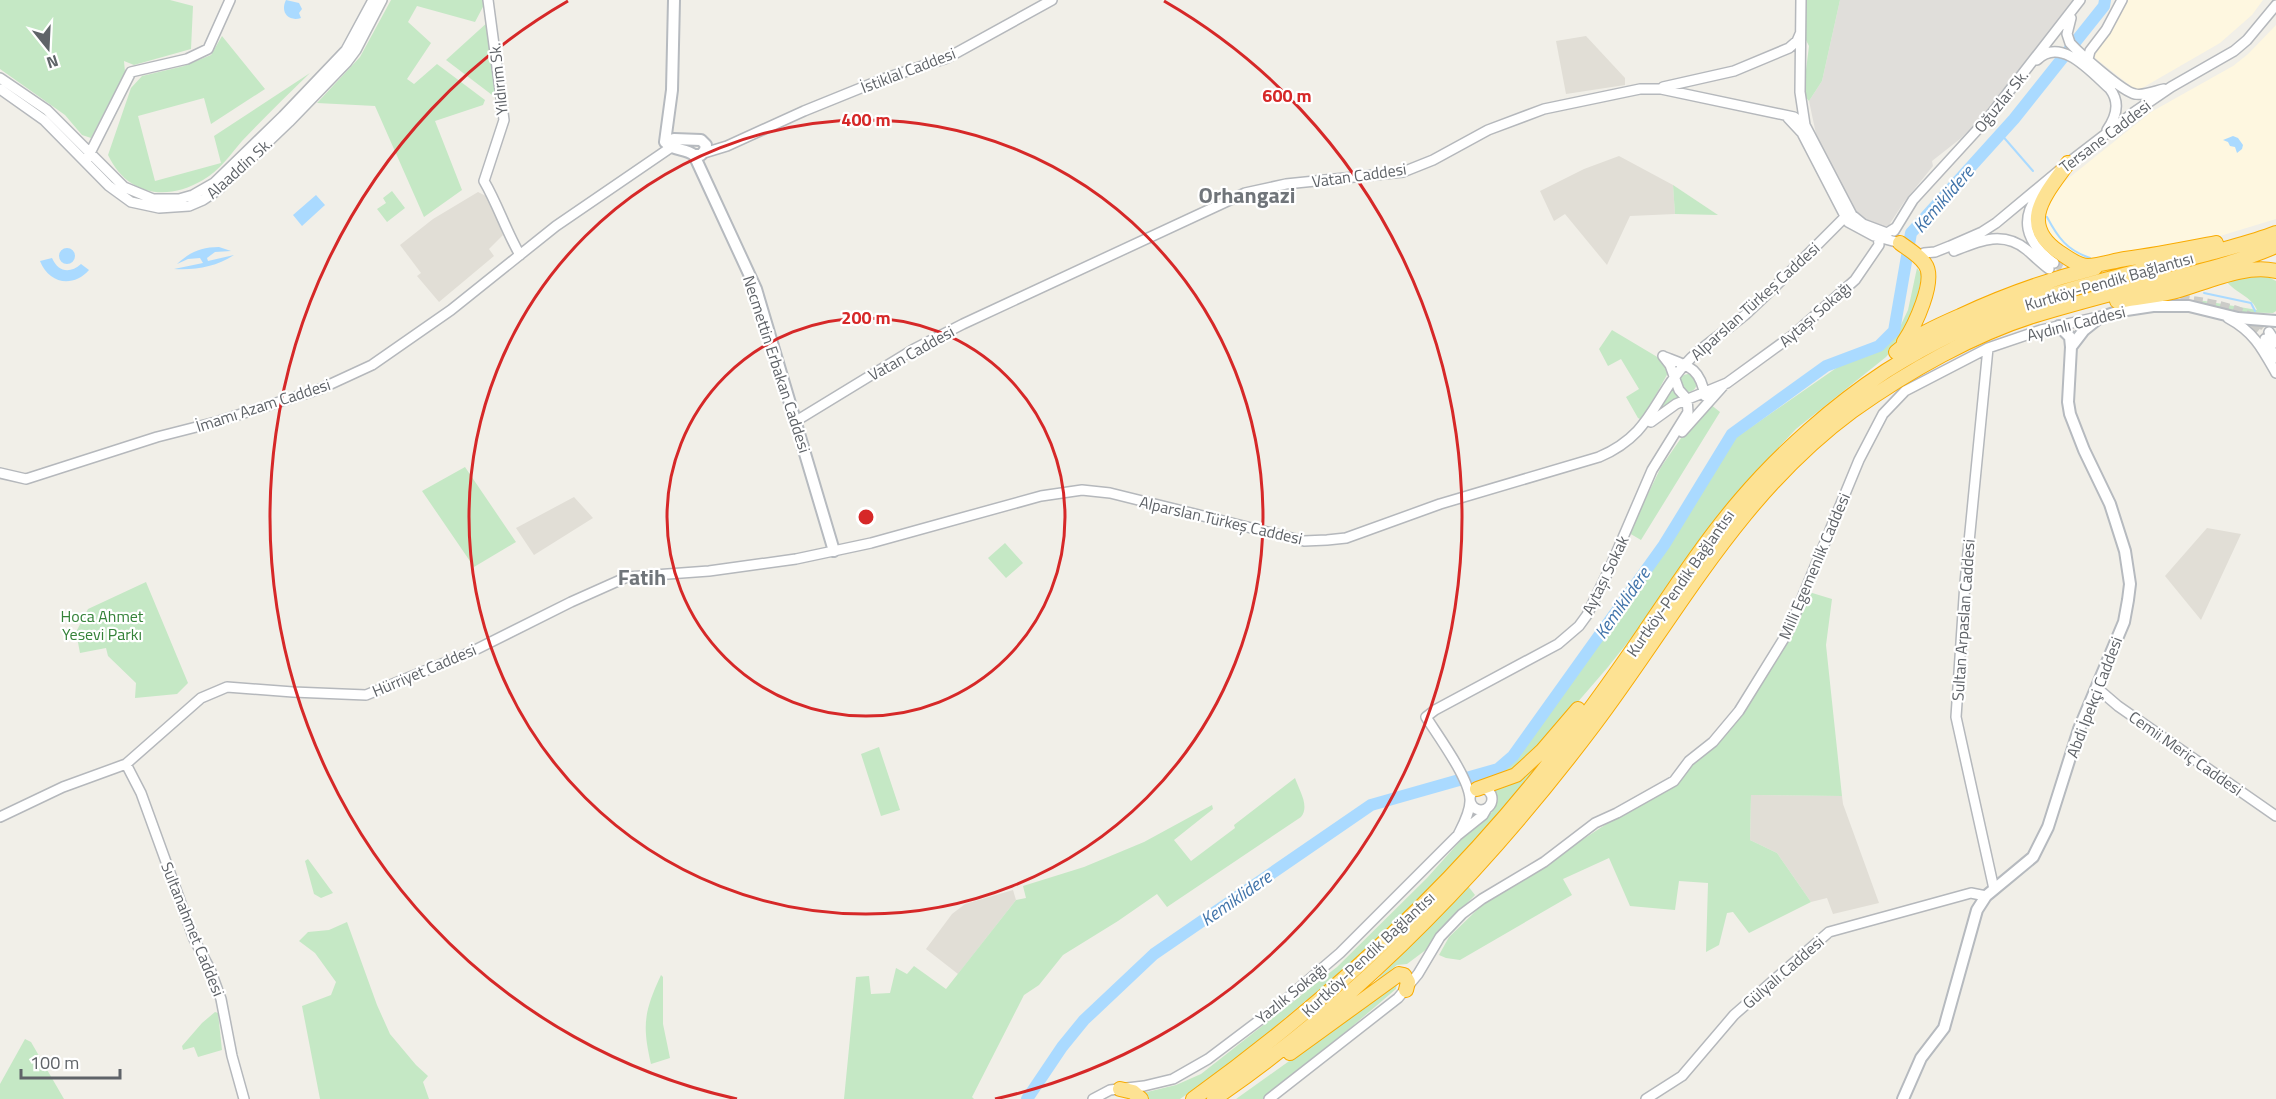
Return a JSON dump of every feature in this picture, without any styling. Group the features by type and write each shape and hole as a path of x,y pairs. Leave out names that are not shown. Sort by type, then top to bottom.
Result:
{"highway":[{"path":"2063,167 2043,198 2038,213 2039,227 2053,248 2076,262 2088,266 2156,255"},
{"path":"1795,444 1833,403 1880,368 1906,343 1938,326 2047,280 2276,228"},
{"name":"Kurtköy-Pendik Bağlantısı","path":"1193,1099 1311,1008 1406,922 1457,870 1530,786 1624,663 1710,537 1754,485 1795,444 1882,373 1964,329 2011,309 2062,292 2276,233"},
{"path":"1896,352 1910,333 1921,308 1929,274 1922,256 1897,242"},
{"name":"Kurtköy-Pendik Bağlantısı","path":"1214,1099 1273,1056 1377,968 1474,871 1540,794 1594,725 1725,538 1798,456 1848,414 1883,389 1982,336 2035,315 2210,270 2276,246"},
{"path":"2035,315 2171,292 2209,280 2259,269 2276,271"},
{"path":"1471,790 1516,776 1526,768 1593,692 1624,663"},
{"path":"1225,1099 1399,974 1404,975 1408,982 1406,990"},
{"path":"1120,1089 1133,1092 1141,1099"}],"main road":[{"path":"674,0 670,143 698,149"},
{"name":"Necmettin Erbakan Caddesi","path":"698,149 707,182 756,289 834,551"},
{"name":"Aydınlı Caddesi","path":"2107,314 2162,305 2189,306 2238,318 2276,321"},
{"name":"Aydınlı Caddesi","path":"2218,312 2276,314"},
{"path":"2071,347 2084,330 2107,314"},
{"path":"2059,326 2070,337 2071,347"},
{"name":"Abdi İpekçi Caddesi","path":"1903,1099 1921,1058 1944,1028 1977,910 1990,892 2033,857 2048,826 2079,729 2124,622 2130,584 2125,551 2110,504 2084,450 2070,414 2068,402 2071,347"}],"street":[{"path":"88,158 131,72 187,59 208,49 230,0"},
{"name":"Alaaddin Sk.","path":"0,89 44,120 124,187 153,199 179,199 205,190 214,183 283,116 338,59 353,40 373,0"},
{"name":"Alaaddin Sk.","path":"0,78 47,110 118,194 144,206 173,208 203,200 218,190 290,122 356,50 382,0"},
{"name":"Yıldırım Sk.","path":"488,0 504,120 484,181 495,200 504,228 520,255"},
{"name":"İstiklal Caddesi","path":"698,149 727,146 804,111 947,58 1052,0"},
{"path":"1801,0 1801,98 1805,125 1852,225 1879,242 1897,242"},
{"path":"2081,0 2067,27 2070,44 2110,88 2117,101 2114,118 2100,139"},
{"name":"Oğuzlar Sk.","path":"1895,228 1912,200 1977,131 2081,0"},
{"path":"2084,59 2106,30 2122,0"},
{"name":"Tersane Caddesi","path":"1922,256 1989,228 2063,167 2171,87 2234,51 2247,40 2276,5"},
{"path":"1777,54 1793,45 1800,34"},
{"path":"1654,88 1734,71 1787,51 1794,52 1800,63"},
{"path":"2013,87 2040,57 2048,53 2061,52 2084,59 2121,87 2135,94 2171,87"},
{"path":"1698,97 1691,93 1689,88 1691,83 1700,79"},
{"name":"Vatan Caddesi","path":"796,421 914,349 963,324 1245,193 1286,184 1402,172 1432,160 1488,130 1544,109 1576,101 1654,88 1778,113 1794,117 1805,125"},
{"path":"1778,113 1786,113 1795,109 1801,98"},
{"path":"1778,113 1790,120 1798,129 1847,215 1874,230 1887,233 1895,228"},
{"name":"İmamı Azam Caddesi","path":"0,473 26,478 157,436 216,422 320,389 372,365 451,310 556,226 645,164 670,143"},
{"path":"1922,256 1940,255 1987,239 2005,238 2051,266 2032,242 2028,224 2032,204 2063,167"},
{"name":"Alparslan Türkeş Caddesi","path":"1686,365 1700,350 1743,316 1847,215"},
{"path":"1895,228 1892,235 1897,242"},
{"path":"1874,230 1879,242"},
{"name":"Aytaşı Sokağı","path":"1727,382 1792,335 1844,292 1855,280 1879,242"},
{"path":"2218,312 2240,324 2256,338 2276,373"},
{"name":"Aydınlı Caddesi","path":"1940,371 1988,348 2107,314"},
{"path":"2276,343 2267,336 2276,358"},
{"name":"Sultan Arpaslan Caddesi","path":"1988,348 1967,560 1956,717 1990,892"},
{"path":"1658,459 1684,420 1688,407 1687,399 1679,390 1670,365 1663,356 1686,365 1700,376 1705,401 1701,410"},
{"path":"1674,378 1686,365"},
{"name":"Milli Egemenlik Caddesi","path":"1269,1099 1395,1007 1413,988 1429,952 1452,925 1482,899 1544,862 1595,823 1674,781 1689,761 1713,742 1739,711 1788,632 1859,460 1883,414 1905,391 1940,371"},
{"name":"Alparslan Türkeş Caddesi","path":"834,551 1041,496 1082,490 1110,493 1304,541 1346,538 1440,504 1599,457 1615,450 1640,431 1674,378"},
{"path":"1640,431 1668,408 1727,382"},
{"path":"1658,459 1727,382"},
{"name":"Aytaşı Sokak","path":"1471,790 1426,717 1558,644 1579,626 1587,615 1609,570 1658,459"},
{"name":"Hürriyet Caddesi","path":"0,817 63,787 126,764 201,698 227,687 366,695 471,652 627,577 709,571 796,559 834,551"},
{"name":"Cemii Meriç Caddesi","path":"2097,688 2118,706 2276,816"},
{"name":"Sultanahmet Caddesi","path":"126,764 141,793 195,939 210,969 221,999 232,1056 244,1099"},
{"path":"1484,788 1490,792 1492,799 1488,808 1477,810 1472,805 1471,790 1484,788"},
{"name":"Yazlık Sokağı","path":"1458,835 1465,819 1471,790"},
{"name":"Yazlık Sokağı","path":"1093,1099 1110,1090 1150,1085 1173,1079 1193,1069 1217,1052 1276,1007 1340,953 1488,808"},
{"name":"Gülyalı Caddesi","path":"1646,1099 1682,1076 1734,1015 1829,932 1971,893 1990,892"},
{"name":"Milli Egemenlik Caddesi","path":"1275,1099 1385,1009 1421,973"}],"shaded area":[{"path":"1840,0 2078,0 1989,112 1932,161 1933,166 1889,225 1884,227 1858,216 1816,134 1809,101 1822,81"},
{"path":"2125,0 2263,0 2252,15 2220,43 2137,91 2090,54"},
{"path":"2276,25 2276,219 2220,236 2100,260 2083,259 2063,249 2046,230 2042,212 2060,185 2151,112 2233,66"},
{"path":"1586,36 1625,78 1625,85 1566,94 1556,41"},
{"path":"1619,156 1673,185 1675,214 1630,216 1607,265 1565,214 1554,221 1540,191 1584,169"},
{"path":"478,192 490,198 503,235 489,249 494,256 439,302 417,276 421,273 400,245 433,219"},
{"path":"574,497 593,518 534,555 516,528"},
{"path":"2207,528 2241,534 2201,620 2165,576"},
{"path":"1751,795 1842,796 1879,903 1833,914 1827,898 1811,902 1777,853 1750,840"},
{"path":"1013,890 1016,900 958,974 926,949 952,914 965,904"}],"green space":[{"path":"0,0 170,0 193,6 191,49 134,65 124,61 125,72 91,138 82,135 65,115 0,69"},
{"path":"391,0 485,0 475,22 417,6 408,22 431,43 407,79 414,84 437,64 485,100 483,105 435,121 462,190 424,217 375,106 317,103 360,57"},
{"path":"1805,0 1840,0 1822,81 1809,101 1803,94 1809,46 1804,36"},
{"path":"489,21 500,101 446,60"},
{"path":"222,36 265,89 211,124 204,98 138,116 155,181 221,163 214,136 310,73 219,167 203,180 175,191 149,191 137,186 126,179 108,155 131,88 142,76 184,66 211,55"},
{"path":"1673,185 1718,215 1675,214"},
{"path":"392,191 405,208 387,222 377,209 386,203 383,198"},
{"path":"1917,268 1922,275 1914,311 1901,339 1886,357 1796,429 1726,505 1643,623 1532,755 1514,769 1492,778 1474,780 1501,773 1516,760 1661,556 1734,439 1842,364 1880,350 1898,331 1908,310"},
{"path":"2247,276 2268,277 2276,281 2276,311 2273,313 2230,312 2173,299 2205,301 2257,310 2227,282"},
{"path":"1612,330 1664,361 1669,371 1642,420 1638,418 1626,397 1639,389 1621,359 1608,366 1599,349"},
{"path":"1688,374 1694,377 1697,383 1694,389 1688,392 1682,389 1679,383 1682,377"},
{"path":"1671,387 1680,398 1660,411 1659,409"},
{"path":"1710,404 1720,412 1641,540 1629,533 1661,467 1686,431"},
{"path":"465,467 516,542 474,567 422,491"},
{"path":"1005,543 1023,563 1006,578 988,558"},
{"name":"Hoca Ahmet Yesevi Parkı","path":"146,582 188,683 177,694 135,698 136,683 108,656 106,648 80,653 76,632 88,609"},
{"path":"1809,592 1832,599 1826,645 1842,796 1751,795 1750,840 1777,853 1811,902 1749,933 1733,912 1727,913 1719,945 1706,952 1708,883 1679,881 1675,910 1630,906 1609,858 1563,879 1572,895 1460,960 1439,955 1449,937 1480,907 1611,821 1671,787 1692,763 1739,718 1793,634"},
{"path":"1566,732 1497,817 1413,906 1331,983 1304,1002 1231,1064 1180,1099 1149,1099 1143,1093 1176,1085 1201,1074 1337,967 1427,878 1470,830 1492,812 1498,800 1494,789 1524,777"},
{"path":"879,747 900,810 881,816 861,754"},
{"path":"1295,778 1304,803 1301,817 1167,907 1157,894 1063,955 1039,985 1024,995 972,1097 974,1099 844,1099 856,977 869,976 871,994 890,993 896,968 907,974 914,966 946,989 1016,900 1026,898 1023,886 1084,867 1144,842 1212,805 1213,809 1174,840 1191,861"},
{"path":"308,859 333,893 321,898 314,894 305,861"},
{"path":"1468,886 1475,895 1445,926 1431,946 1407,964 1397,965 1372,985"},
{"path":"347,922 390,1034 428,1076 423,1082 429,1099 320,1099 302,1006 331,995 336,982 315,953 299,941 308,932 329,930"},
{"path":"661,975 663,977 663,1024 670,1058 651,1064 646,1039 646,1019"},
{"path":"1397,984 1396,989 1267,1099 1236,1099"},
{"path":"215,1012 218,1013 222,1050 198,1057 194,1047 183,1050 182,1046"},
{"path":"25,1039 31,1042 64,1099 0,1099 0,1084"}],"water":[{"path":"286,0 299,3 302,9 299,13 301,18 292,19 286,15 284,4"},
{"path":"2233,136 2238,138 2243,145 2237,153 2235,147 2223,140"},
{"path":"316,195 325,205 302,226 293,215"},
{"path":"219,247 231,251 215,252 207,258 208,261 234,255 206,267 174,269 203,263 200,258 188,259 177,264 196,251"},
{"path":"67,248 75,256 67,264 59,256"},
{"path":"52,258 61,269 73,269 81,264 89,270 83,276 69,281 55,279 44,269 40,261"}],"waterway":[{"name":"Kemiklidere","path":"1027,1099 1062,1047 1084,1020 1154,954 1371,805 1498,769 1513,756 1664,545 1732,434 1826,366 1879,346 1894,331 1911,233 2014,119 2104,6 2105,0"},
{"path":"2000,133 2033,171"},
{"path":"2047,217 2064,242 2075,251 2090,258"},
{"path":"2204,293 2251,303 2255,311"}],"tunnel":[{"path":"2054,263 2075,274"},
{"path":"2167,296 2236,310 2259,323 2269,332"},
{"path":"2238,321 2247,324 2265,339"}],"district":[{"name":"Orhangazi","path":"1247,195"},
{"name":"Fatih","path":"642,577"}]}
